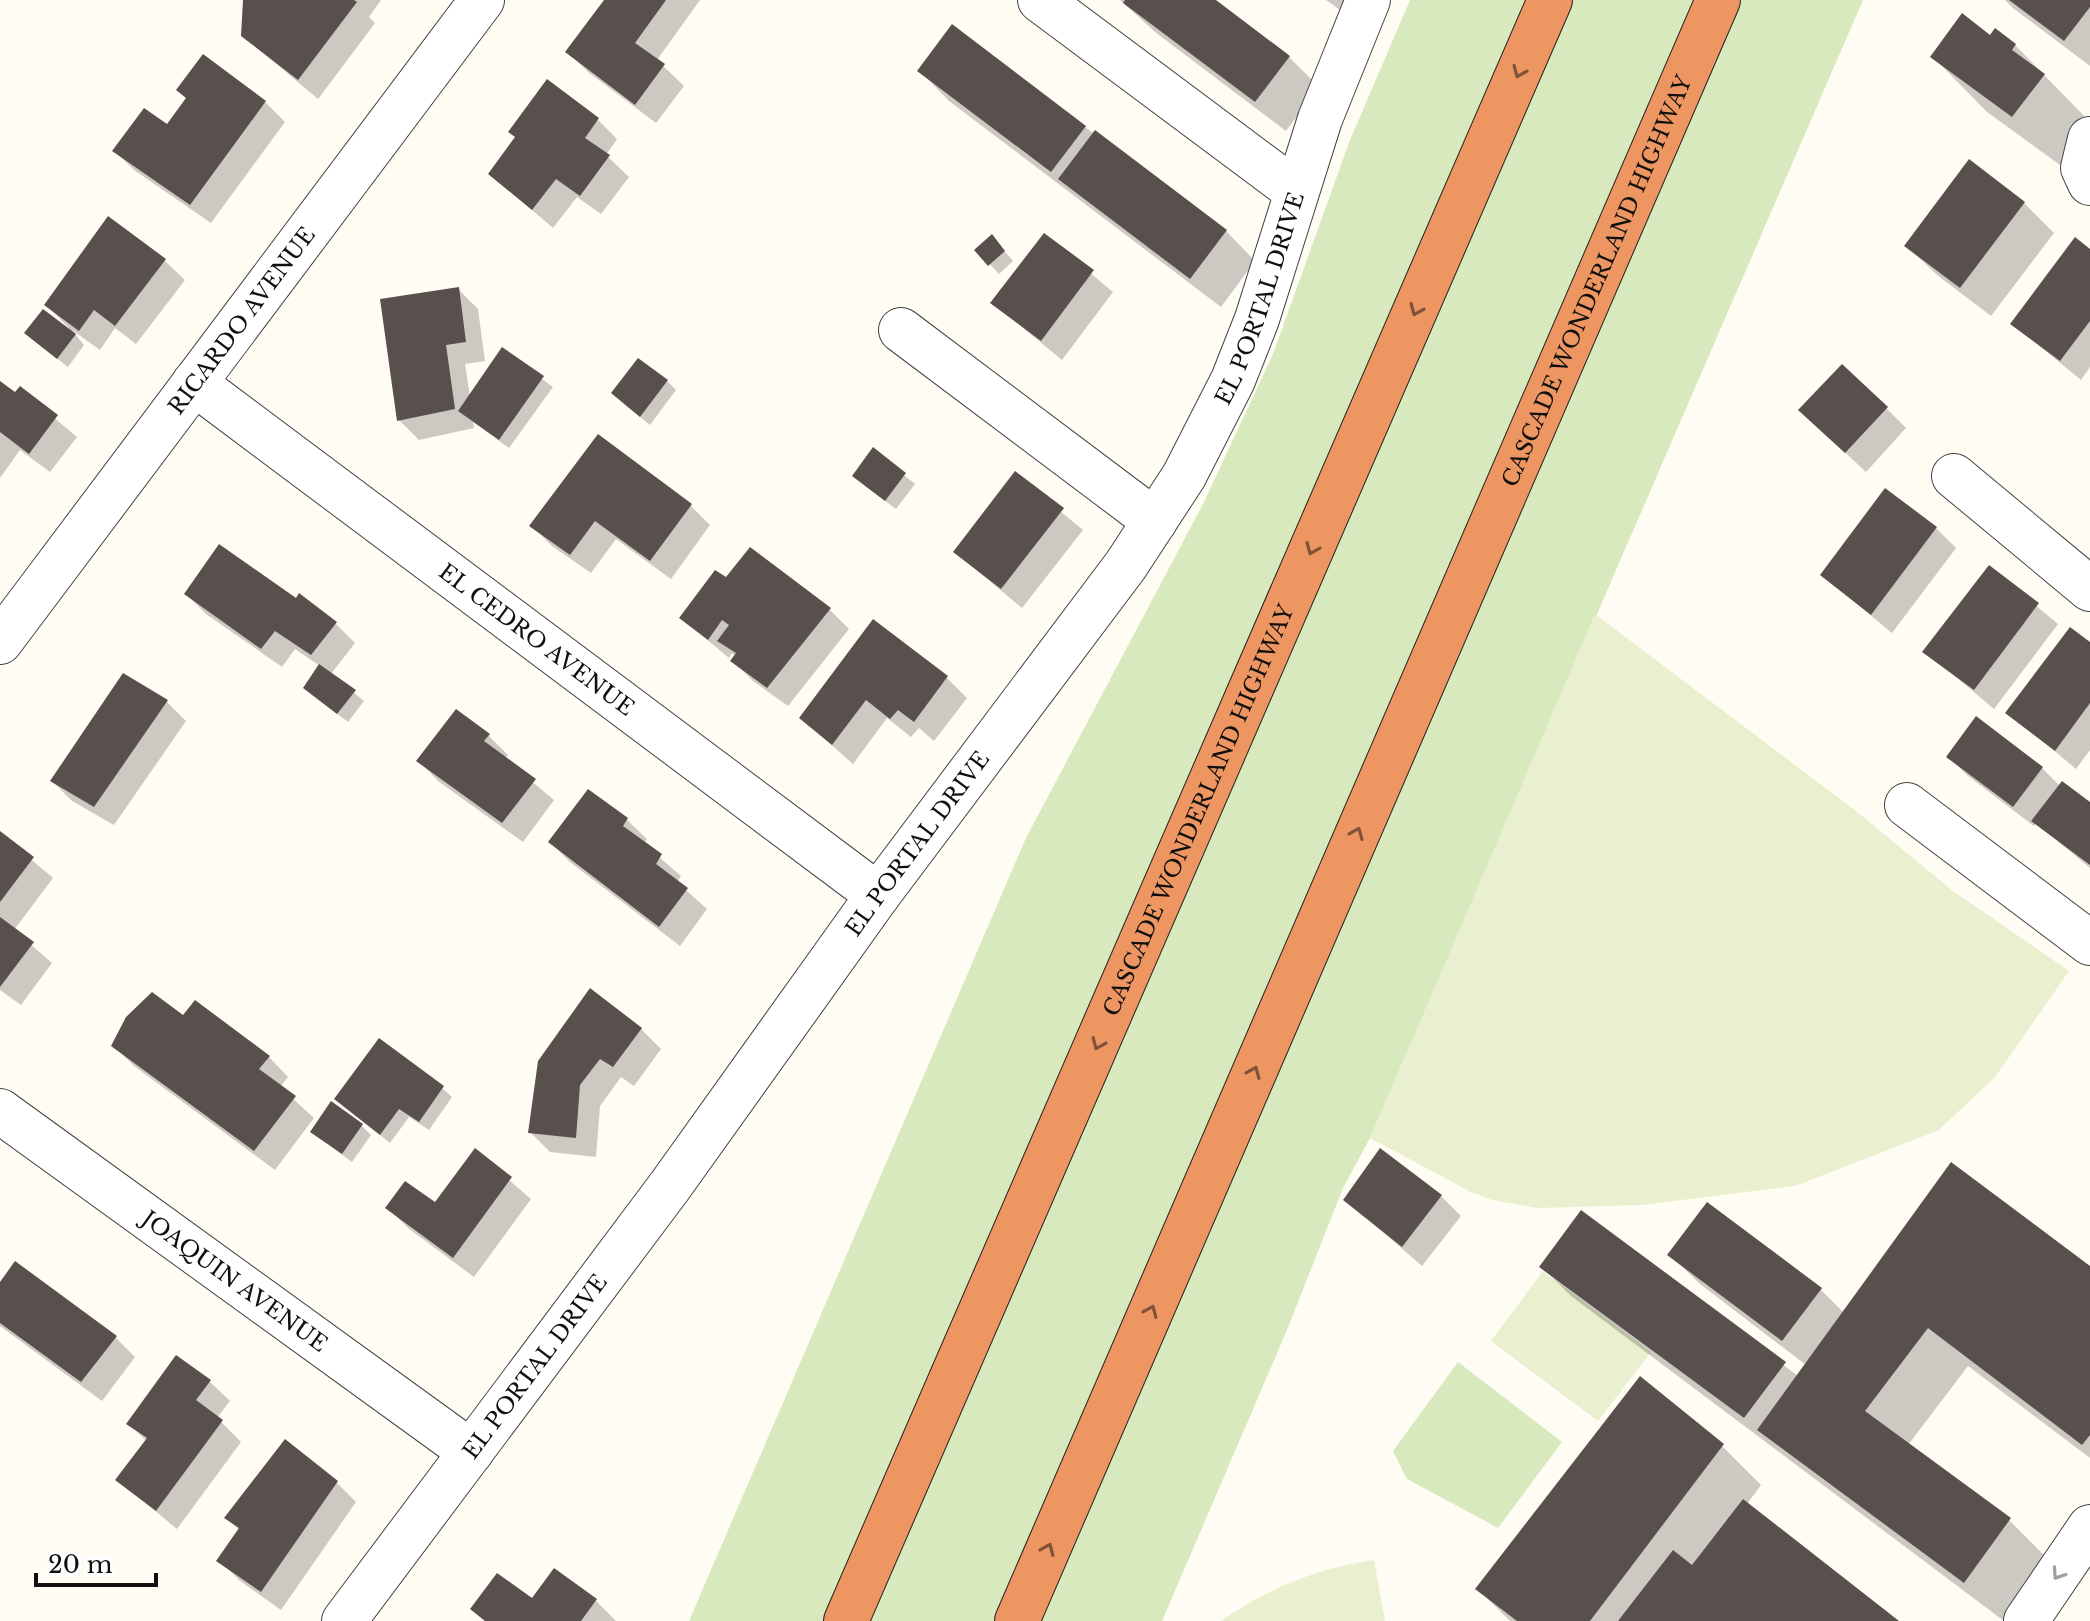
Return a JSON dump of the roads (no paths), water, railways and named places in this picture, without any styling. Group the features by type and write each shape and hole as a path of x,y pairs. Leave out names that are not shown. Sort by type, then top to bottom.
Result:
{"highway":[{"name":"CASCADE WONDERLAND HIGHWAY","path":"846,1621 1550,0"},
{"name":"CASCADE WONDERLAND HIGHWAY","path":"1017,1621 1718,0"}],"street":[{"name":"RICARDO AVENUE","path":"0,642 482,0"},
{"path":"1040,0 1296,191"},
{"name":"EL PORTAL DRIVE","path":"344,1621 670,1186 878,895 1126,565 1184,476 1233,380 1257,319 1296,191 1368,0"},
{"path":"2090,139 2083,168 2090,183"},
{"path":"901,330 1155,521"},
{"name":"EL CEDRO AVENUE","path":"194,383 878,895"},
{"path":"1954,476 2090,589"},
{"path":"1907,805 2090,943"},
{"name":"JOAQUIN AVENUE","path":"0,1111 471,1452"},
{"path":"2026,1621 2090,1527"}]}
